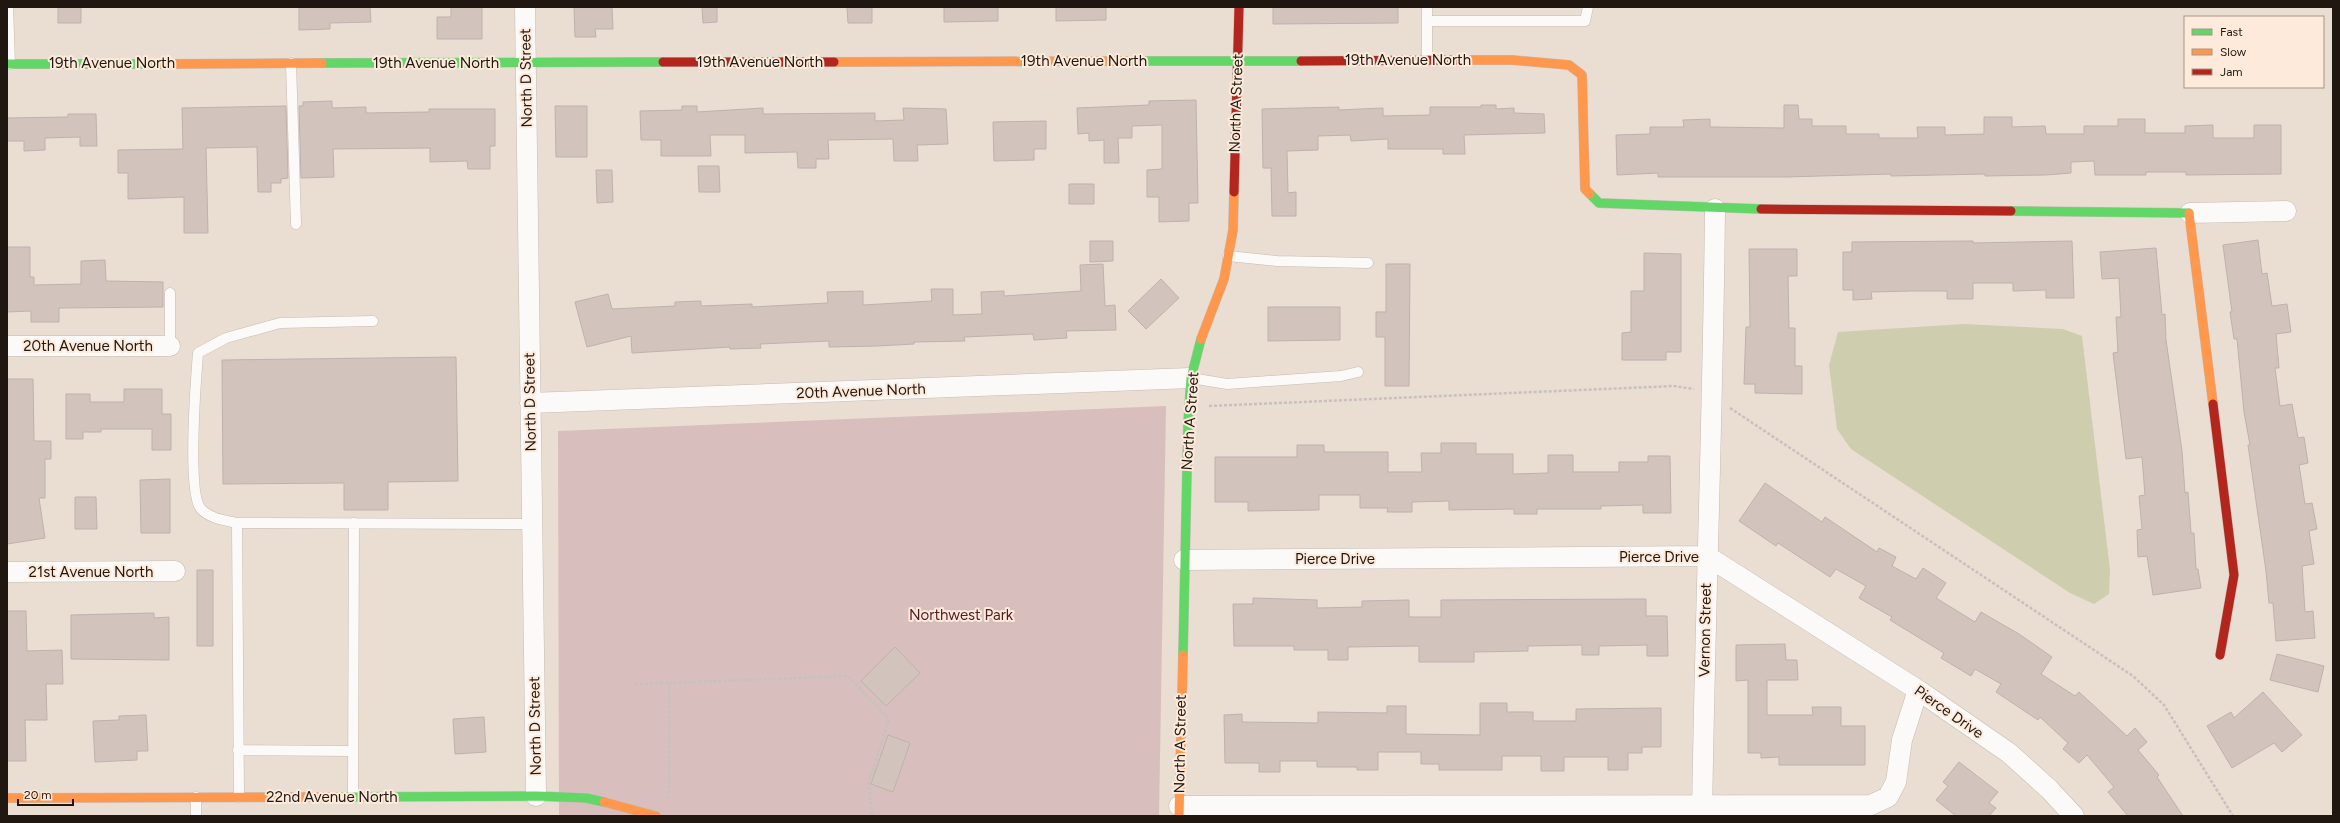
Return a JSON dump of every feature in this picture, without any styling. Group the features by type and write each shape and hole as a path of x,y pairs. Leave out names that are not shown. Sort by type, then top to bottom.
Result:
{"street":[{"name":"North D Street","path":"525,7 536,796"},
{"name":"North A Street","path":"1179,811 1184,560 1191,378 1200,341 1224,279 1233,230 1239,7"},
{"name":"19th Avenue North","path":"8,64 1512,60 1570,65 1582,75 1585,189 1599,204 1715,209 2050,210 2190,213"},
{"name":"Vernon Street","path":"1702,811 1707,556 1713,397 1715,209"},
{"path":"2220,655 2234,575 2190,213 2286,211"},
{"name":"20th Avenue North","path":"7,346 170,346"},
{"name":"20th Avenue North","path":"530,403 1191,378"},
{"name":"Pierce Drive","path":"1184,560 1707,556 1918,690 2009,753 2049,789 2074,816"},
{"name":"21st Avenue North","path":"7,572 175,571"},
{"path":"1179,811 1702,811 1871,805 1888,797 1896,782 1902,740 1918,690"},
{"name":"22nd Avenue North","path":"7,798 536,796 586,798 621,805 656,816"}],"lane":[{"path":"8,7 8,64"},
{"path":"1427,7 1427,60"},
{"path":"1427,21 1585,21 1588,7"},
{"path":"291,63 296,224"},
{"path":"1228,256 1277,261 1368,263"},
{"path":"170,293 170,346"},
{"path":"373,321 280,323 226,338 198,353 193,448 195,492 200,508 212,518 237,523 532,524"},
{"path":"1191,378 1227,384 1341,376 1358,372"},
{"path":"237,523 239,797"},
{"path":"353,797 354,523"},
{"path":"238,750 353,751"},
{"path":"196,797 196,816"}],"path":[{"path":"1189,407 1311,400 1674,386 1692,389 1713,397 2134,676 2164,705 2233,816"},
{"path":"635,684 848,676 889,719 869,782 872,816"},
{"path":"667,798 669,793 669,682"}],"green space":[{"name":"Northwest Park","path":"1166,406 1159,816 559,816 558,431"}],"shaded area":[{"path":"1964,324 2063,329 2082,336 2110,570 2109,594 2094,604 2070,593 1851,449 1837,429 1829,365 1838,332"}],"building":[{"path":"58,7 81,7 81,23 58,23"},
{"path":"299,7 370,7 371,22 330,23 330,29 299,30"},
{"path":"451,7 482,7 482,39 437,39 437,17 451,17"},
{"path":"574,7 612,7 613,29 595,29 596,37 575,37"},
{"path":"702,7 717,7 717,22 703,23"},
{"path":"847,7 872,7 872,23 848,23"},
{"path":"944,7 998,7 998,21 944,22"},
{"path":"1056,7 1106,7 1106,20 1056,21"},
{"path":"1273,7 1398,7 1398,23 1273,24"},
{"path":"1196,100 1198,203 1189,203 1189,221 1159,222 1159,197 1147,197 1147,170 1162,169 1162,125 1132,126 1132,138 1118,138 1119,163 1104,163 1104,140 1089,141 1089,133 1078,134 1077,108 1149,105 1149,101"},
{"path":"332,101 332,108 366,107 366,113 429,112 429,109 495,109 495,146 490,146 490,169 468,169 467,161 430,162 430,148 333,149 334,177 301,178 299,106 303,106 303,102"},
{"path":"1481,105 1496,105 1496,109 1514,108 1514,113 1544,114 1545,133 1464,135 1465,154 1443,154 1443,149 1388,149 1388,139 1351,141 1350,135 1318,136 1318,150 1287,151 1288,193 1296,192 1296,216 1272,216 1271,168 1263,168 1262,109 1339,107 1339,110 1383,108 1383,116 1430,115 1430,107 1481,107"},
{"path":"1784,105 1798,105 1799,119 1812,119 1812,126 1846,126 1846,134 1879,134 1879,138 1918,138 1917,127 1945,127 1945,135 1984,134 1984,117 2012,117 2012,127 2045,126 2046,134 2084,134 2084,126 2118,126 2118,119 2145,119 2145,133 2185,133 2185,126 2213,125 2213,138 2254,138 2254,125 2281,125 2281,174 2186,175 2186,172 2146,172 2146,175 2095,175 2094,161 2071,162 2071,173 2046,175 1985,176 1985,174 1891,176 1891,174 1785,177 1658,177 1658,173 1617,175 1616,135 1650,134 1650,127 1684,127 1683,120 1710,119 1710,127 1784,128"},
{"path":"286,106 288,178 281,179 281,183 271,183 271,192 258,192 257,147 206,148 208,233 184,233 184,197 128,199 128,173 118,173 118,150 183,149 182,108"},
{"path":"555,106 587,106 587,157 556,157"},
{"path":"682,106 697,106 697,112 763,108 763,114 875,113 875,121 904,120 903,108 946,109 948,144 917,145 918,161 894,161 893,139 828,140 829,159 816,159 816,168 798,168 797,152 745,153 745,135 710,135 711,156 661,156 661,140 641,140 640,111 682,110"},
{"path":"68,114 96,114 97,146 80,146 80,137 45,138 45,150 24,151 24,141 7,141 7,118 68,117"},
{"path":"1046,121 1046,149 1034,149 1034,160 994,161 993,122"},
{"path":"698,166 719,166 720,192 699,192"},
{"path":"596,170 612,170 613,202 597,203"},
{"path":"1069,184 1094,184 1094,204 1069,204"},
{"path":"2258,240 2262,274 2267,273 2272,306 2287,304 2291,332 2276,334 2279,368 2275,368 2280,406 2292,404 2298,438 2304,437 2308,463 2299,465 2305,504 2312,503 2317,529 2309,531 2314,564 2302,566 2305,612 2313,611 2315,638 2276,641 2273,603 2269,603 2266,571 2248,445 2250,445 2244,412 2237,339 2234,339 2223,245"},
{"path":"1090,241 1113,241 1113,261 1090,262"},
{"path":"1973,241 1973,243 2072,241 2074,298 2046,298 2046,290 2013,291 2013,283 1973,283 1973,299 1947,299 1947,291 1912,291 1871,292 1872,299 1853,300 1853,290 1843,290 1843,252 1852,252 1852,242"},
{"path":"7,247 30,247 30,277 34,277 34,285 81,284 81,261 105,260 106,281 163,282 163,307 59,308 59,322 31,322 31,311 7,312"},
{"path":"2156,248 2162,315 2165,314 2166,340 2182,451 2185,493 2188,492 2191,533 2194,533 2196,569 2198,569 2201,588 2153,595 2147,556 2138,557 2137,530 2142,529 2139,496 2145,495 2142,457 2126,459 2113,353 2118,352 2116,317 2121,317 2119,278 2102,279 2100,252"},
{"path":"1749,249 1797,249 1797,276 1788,276 1789,328 1795,328 1795,366 1802,366 1802,394 1755,393 1755,384 1744,384 1746,327 1750,327"},
{"path":"1644,253 1681,254 1681,352 1666,352 1666,360 1622,360 1622,333 1631,332 1631,291 1644,291"},
{"path":"1103,264 1105,306 1115,305 1116,330 1066,331 1067,338 1034,340 1033,334 964,337 965,341 914,342 914,344 829,347 829,341 760,344 761,348 730,349 730,347 632,353 631,336 587,347 575,302 608,294 612,309 675,306 675,302 701,301 701,306 752,304 752,307 828,303 827,292 863,291 863,305 932,301 931,289 953,289 953,315 982,314 981,292 1004,291 1004,296 1081,291 1080,265"},
{"path":"1386,264 1410,264 1409,386 1385,386 1385,337 1376,337 1376,312 1386,312"},
{"path":"1161,279 1179,298 1146,329 1128,311"},
{"path":"1268,307 1340,307 1340,340 1268,341"},
{"path":"456,357 458,481 388,482 388,510 344,510 344,483 223,484 222,360"},
{"path":"7,379 33,379 34,441 51,441 51,459 45,459 45,498 39,498 45,538 7,544"},
{"path":"124,389 162,389 162,414 171,414 171,450 152,450 152,429 101,429 101,432 83,432 83,439 66,439 66,394 90,394 90,402 124,402"},
{"path":"1441,443 1476,443 1476,454 1513,454 1513,474 1548,473 1548,455 1573,455 1573,472 1619,472 1619,462 1648,462 1648,456 1670,456 1671,513 1643,513 1643,505 1601,506 1601,509 1537,509 1537,514 1514,514 1514,509 1449,510 1449,501 1412,502 1412,512 1387,512 1388,508 1360,508 1360,495 1319,495 1319,510 1248,511 1248,502 1215,502 1215,457 1297,457 1297,445 1324,445 1324,452 1388,452 1388,472 1422,472 1421,453 1441,453"},
{"path":"170,479 170,533 141,533 140,480"},
{"path":"1765,483 1822,522 1825,517 1877,552 1879,548 1896,557 1892,566 1916,579 1923,568 1946,583 1936,598 1975,622 1981,612 2019,634 2052,657 2041,674 2075,696 2079,692 2127,736 2135,728 2147,742 2138,750 2159,775 2157,777 2183,816 2128,816 2108,792 2114,787 2087,755 2079,763 2063,749 2068,743 2040,717 2038,720 1996,692 2001,684 1975,669 1971,676 1941,658 1944,653 1890,620 1892,617 1859,598 1866,586 1836,569 1830,577 1778,543 1776,546 1739,521"},
{"path":"75,497 96,497 97,529 75,529"},
{"path":"197,570 213,570 213,646 197,646"},
{"path":"1253,598 1317,600 1317,608 1362,607 1362,601 1409,600 1409,617 1441,617 1441,600 1646,599 1646,616 1667,616 1668,656 1647,656 1647,645 1599,646 1599,655 1582,655 1582,645 1528,646 1528,651 1474,652 1474,662 1419,662 1419,646 1348,647 1348,660 1328,660 1328,650 1294,650 1294,646 1234,646 1233,604 1253,604"},
{"path":"7,611 26,611 27,651 62,650 63,684 46,684 47,720 25,720 26,761 7,761"},
{"path":"154,613 154,618 169,617 169,660 71,659 71,615"},
{"path":"1785,644 1786,660 1797,660 1798,680 1767,680 1767,715 1813,715 1812,707 1841,707 1841,726 1865,726 1865,765 1779,765 1779,757 1761,758 1761,753 1748,753 1748,680 1736,681 1736,645"},
{"path":"895,647 920,673 886,706 861,681"},
{"path":"2277,654 2324,666 2318,692 2270,680"},
{"path":"2263,692 2302,735 2282,752 2274,743 2232,768 2207,726 2231,712 2234,718"},
{"path":"1480,703 1507,703 1507,712 1533,712 1533,721 1576,721 1576,709 1661,708 1661,747 1642,747 1642,753 1628,753 1628,770 1608,770 1608,757 1564,757 1564,771 1541,771 1541,756 1502,756 1502,770 1439,770 1439,764 1421,764 1421,752 1378,752 1378,770 1357,770 1357,767 1317,767 1317,761 1280,761 1280,772 1259,772 1259,763 1225,763 1224,715 1242,714 1242,722 1318,723 1318,712 1387,713 1387,706 1406,706 1406,734 1480,735"},
{"path":"146,715 148,751 137,751 137,760 95,762 93,721 119,720 119,716"},
{"path":"484,717 486,752 455,754 453,719"},
{"path":"888,735 910,743 893,792 871,784"},
{"path":"1959,762 1998,792 1989,803 1996,808 1989,816 1956,816 1936,800 1948,786 1943,782"}],"traffic: fast":[{"path":"1126,61 1301,61"},
{"path":"322,63 663,62"},
{"path":"7,64 163,64"},
{"path":"1590,194 1599,203 1761,209"},
{"path":"2011,211 2189,213"},
{"path":"1183,655 1188,423 1191,378 1201,339"},
{"path":"339,797 536,796 586,798 604,802"}],"traffic: slow":[{"path":"1456,60 1512,60 1569,65 1582,75 1585,189 1590,194"},
{"path":"834,62 1126,61"},
{"path":"163,64 322,63"},
{"path":"1201,339 1224,279 1233,230 1234,192"},
{"path":"2189,213 2213,404"},
{"path":"1179,816 1183,655"},
{"path":"7,798 339,797"},
{"path":"604,802 656,816"}],"traffic: jam":[{"path":"1234,192 1239,7"},
{"path":"1301,61 1456,60"},
{"path":"663,62 834,62"},
{"path":"1761,209 2011,211"},
{"path":"2213,404 2234,575 2220,655"}]}
